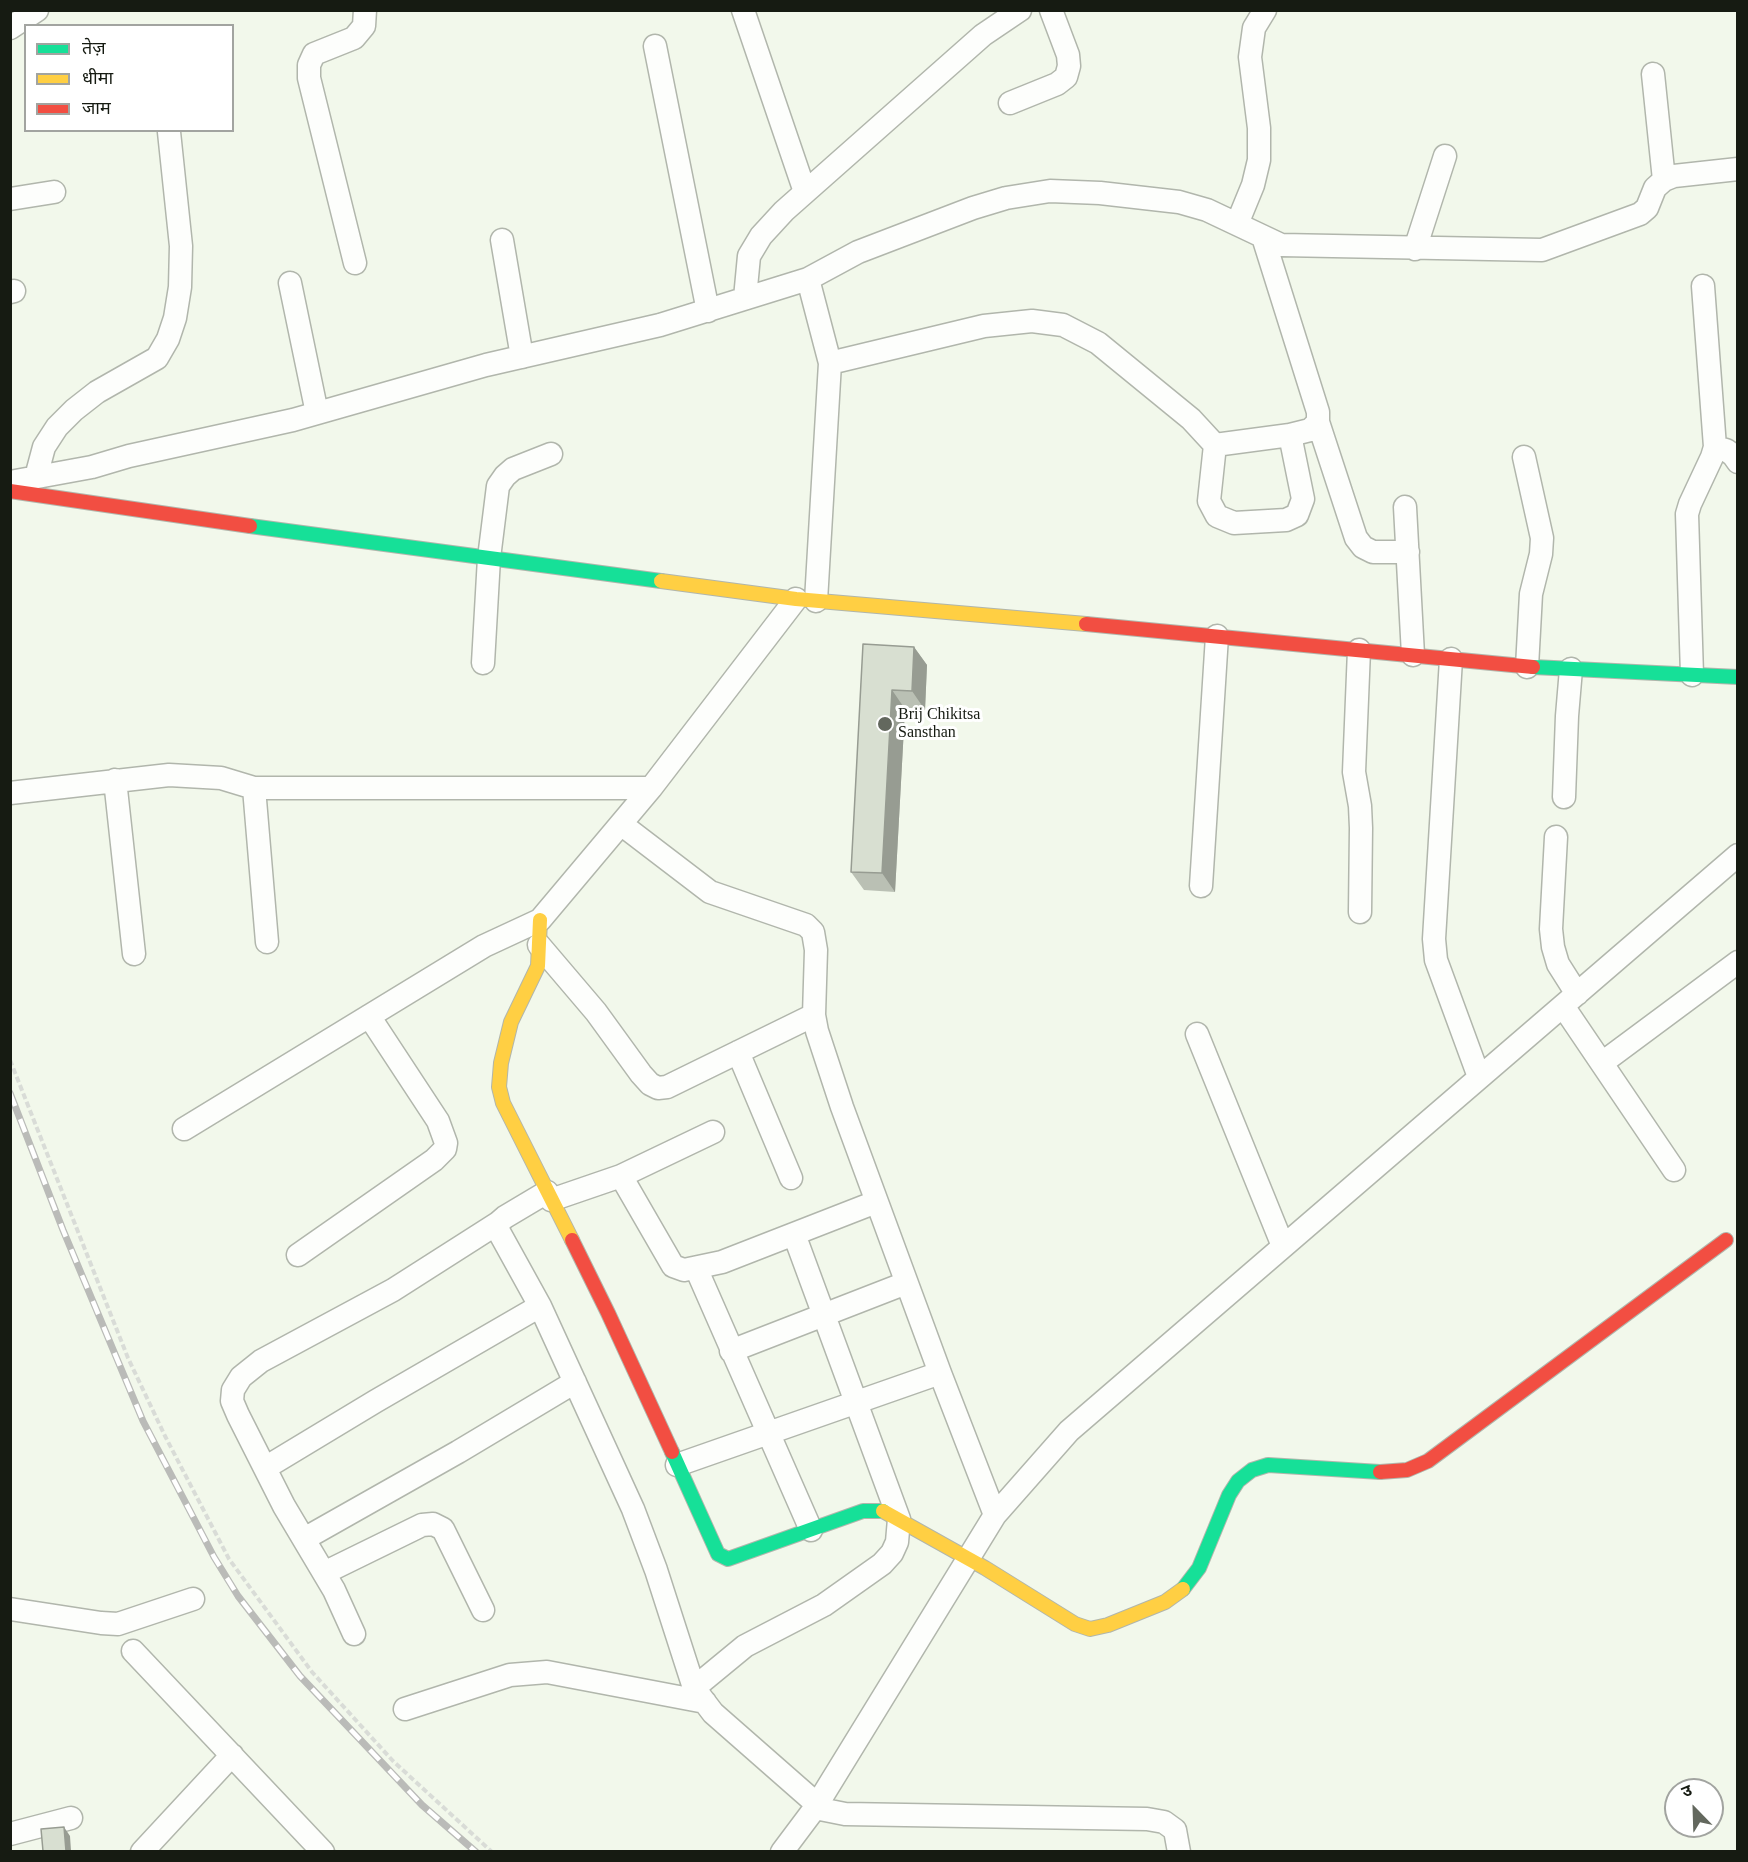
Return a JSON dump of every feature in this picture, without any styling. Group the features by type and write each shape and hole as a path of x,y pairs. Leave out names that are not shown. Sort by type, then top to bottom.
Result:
{"street":[{"path":"10,28 37,10"},
{"path":"354,263 309,78 309,64 314,54 354,38 364,26 365,10"},
{"path":"743,10 805,192"},
{"path":"1010,103 1057,84 1066,77 1070,66 1068,55 1052,10"},
{"path":"1237,224 1253,184 1258,160 1259,128 1250,57 1254,28 1265,10"},
{"path":"745,298 749,256 761,236 784,211 1006,14"},
{"path":"655,46 708,311"},
{"path":"1653,74 1664,180"},
{"path":"36,477 44,447 57,427 97,392 157,358 168,339 175,318 180,287 181,246 169,132"},
{"path":"1415,249 1445,156"},
{"path":"10,482 92,467 317,413 399,388 660,325 808,279 858,252 973,208 1006,198 1050,191 1100,193 1179,202 1208,210 1281,245 1542,250 1640,214 1647,208 1655,188 1664,180 1674,176 1737,169"},
{"path":"10,199 54,192"},
{"path":"1263,237 1318,412 1318,422 1356,538 1363,548 1373,552 1408,552"},
{"path":"502,240 522,357"},
{"path":"184,1129 484,946 540,920 806,600 830,363 808,279"},
{"path":"290,283 317,413"},
{"path":"1692,675 1687,514 1715,447 1703,286"},
{"path":"830,363 984,326 1032,321 1063,325 1098,343 1191,419 1215,445 1209,501 1217,516 1234,523 1286,520 1297,515 1303,499 1290,435"},
{"path":"1215,445 1290,435 1310,430 1318,422"},
{"path":"1715,447 1726,450 1737,462"},
{"path":"483,663 489,558 498,486 513,469 551,454"},
{"path":"1524,457 1542,538 1541,554 1531,594 1527,667"},
{"path":"10,491 302,534 806,600 1217,636 1527,667 1737,677"},
{"path":"1405,507 1413,655"},
{"path":"1201,886 1217,636"},
{"path":"1359,650 1354,772 1361,828 1360,912"},
{"path":"1451,659 1434,939 1436,960 1479,1077"},
{"path":"1564,797 1571,669"},
{"path":"10,793 169,775 221,778 254,788 651,788"},
{"path":"115,780 134,954"},
{"path":"254,788 267,942"},
{"path":"621,824 710,891 806,925 813,932 816,950 814,1015 818,1031 876,1202 995,1515"},
{"path":"1556,837 1551,929 1553,947 1570,1000 1602,1063 1674,1170"},
{"path":"782,1851 817,1805 995,1515 1069,1431 1737,855"},
{"path":"540,920 538,966 511,1022 501,1063 499,1087 502,1104 608,1313 718,1554 728,1559 863,1511 884,1511 968,1558 1076,1624 1090,1629 1108,1625 1165,1602 1183,1589 1199,1568 1229,1495 1238,1481 1252,1470 1268,1465 1378,1472 1407,1470 1428,1461 1726,1240"},
{"path":"539,945 596,1012 650,1084 658,1088 668,1088 814,1015"},
{"path":"1602,1063 1737,962"},
{"path":"298,1255 434,1160 445,1149 446,1143 438,1121 369,1016"},
{"path":"1197,1034 1283,1246"},
{"path":"738,1052 791,1178"},
{"path":"354,1634 324,1574 265,1468 232,1401 233,1390 242,1377 261,1361 393,1290 504,1217 549,1196 621,1176 713,1132"},
{"path":"621,1176 673,1266 684,1270 722,1262 876,1202"},
{"path":"498,1223 501,1236 540,1306 633,1509 700,1695 713,1713 817,1805 845,1814 1147,1819 1164,1822 1174,1830 1179,1851"},
{"path":"700,1695 745,1646 824,1605 882,1564 892,1553 897,1542 899,1519 794,1234"},
{"path":"696,1268 811,1530"},
{"path":"731,1351 906,1283"},
{"path":"265,1468 540,1306"},
{"path":"677,1465 940,1373"},
{"path":"304,1539 458,1452 575,1382"},
{"path":"324,1574 422,1525 433,1524 443,1529 483,1610"},
{"path":"10,1609 101,1623 118,1623 193,1599"},
{"path":"133,1651 323,1851"},
{"path":"405,1709 510,1675 547,1672 700,1695"},
{"path":"142,1851 232,1755"},
{"path":"10,1834 71,1818"}],"path":[{"path":"10,1060 128,1358 165,1436 229,1559 312,1672 393,1761 492,1851"}],"building":[{"path":"863,644 914,647 912,691 892,690 882,873 851,872"},
{"path":"64,1827 66,1851 43,1851 41,1829"}],"railway":[{"path":"10,1093 63,1230 143,1421 214,1557 238,1596 300,1676 422,1805 476,1852"}],"traffic: fast":[{"path":"250,526 661,581"},
{"path":"1533,667 1738,677"},
{"path":"672,1452 718,1554 728,1559 863,1511 883,1511"},
{"path":"1183,1589 1199,1568 1229,1495 1238,1481 1252,1470 1268,1465 1380,1472"}],"traffic: slow":[{"path":"661,581 796,599 1086,624"},
{"path":"540,920 538,966 511,1022 501,1063 499,1087 503,1103 572,1240"},
{"path":"883,1511 985,1568 1075,1624 1090,1629 1108,1625 1165,1602 1183,1589"}],"traffic: jam":[{"path":"10,491 250,526"},
{"path":"1086,624 1533,667"},
{"path":"572,1240 672,1452"},
{"path":"1380,1472 1407,1470 1428,1461 1726,1240"}],"place":[{"name":"Brij Chikitsa Sansthan","path":"885,724"}]}
